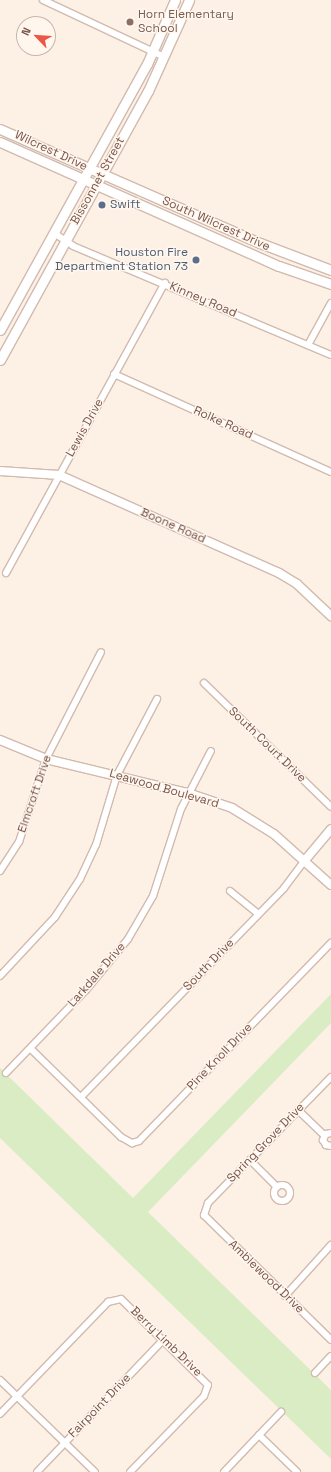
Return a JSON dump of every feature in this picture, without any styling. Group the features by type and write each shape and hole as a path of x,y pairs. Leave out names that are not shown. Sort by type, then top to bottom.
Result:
{"main road":[{"name":"Bissonnet Street","path":"0,330 90,169 154,50 175,0"},
{"name":"Bissonnet Street","path":"0,360 164,57 189,0"},
{"name":"Wilcrest Drive","path":"4,130 101,174"},
{"path":"2,143 4,130"},
{"name":"Wilcrest Drive","path":"2,143 95,184"},
{"name":"South Wilcrest Drive","path":"101,174 210,221 331,270"},
{"name":"South Wilcrest Drive","path":"95,184 206,234 331,284"},
{"path":"206,234 210,221"},
{"path":"24,286 37,293"}],"street":[{"path":"43,0 154,50 164,57"},
{"name":"Kinney Road","path":"54,233 65,241 331,355"},
{"name":"Lewis Drive","path":"6,573 164,283"},
{"path":"308,345 331,303"},
{"name":"Rolke Road","path":"114,374 331,472"},
{"name":"Boone Road","path":"0,471 59,475 279,573 297,584 331,616"},
{"name":"Elmcroft Drive","path":"0,870 18,842 46,759 101,652"},
{"name":"South Court Drive","path":"204,683 331,807"},
{"path":"1,975 55,917 80,879 96,845 118,775 157,699"},
{"name":"Leawood Boulevard","path":"0,740 46,759 118,775 188,793 232,808 274,834 306,859 331,884"},
{"name":"Larkdale Drive","path":"6,1073 31,1049 111,962 128,939 155,890 188,793 211,751"},
{"name":"South Drive","path":"81,1097 284,888 331,829"},
{"path":"230,891 258,914"},
{"name":"Pine Knoll Drive","path":"81,1097 127,1141 139,1141 331,943"},
{"path":"31,1049 81,1097"},
{"name":"Spring Grove Drive","path":"204,1212 208,1203 331,1076"},
{"path":"298,1110 324,1135 324,1144 331,1146"},
{"path":"324,1135 331,1134"},
{"path":"250,1160 276,1187"},
{"name":"Amblewood Drive","path":"204,1212 208,1221 331,1340"},
{"path":"286,1296 331,1245"},
{"name":"Berry Limb Drive","path":"17,1396 108,1302 121,1299 208,1385 204,1396 130,1472"},
{"name":"Fairpoint Drive","path":"37,1472 163,1340"},
{"path":"315,1373 331,1356"},
{"path":"0,1380 95,1472"},
{"path":"0,1414 17,1396"},
{"path":"224,1472 281,1412"},
{"path":"259,1435 297,1472"}],"green space":[{"path":"331,994 331,1023 148,1212 331,1390 331,1459 0,1138 0,1068 133,1198"}],"place":[{"name":"Horn Elementary School","path":"130,22"},
{"name":"Swift","path":"102,205"},
{"name":"Houston Fire Department Station 73","path":"196,260"}]}
